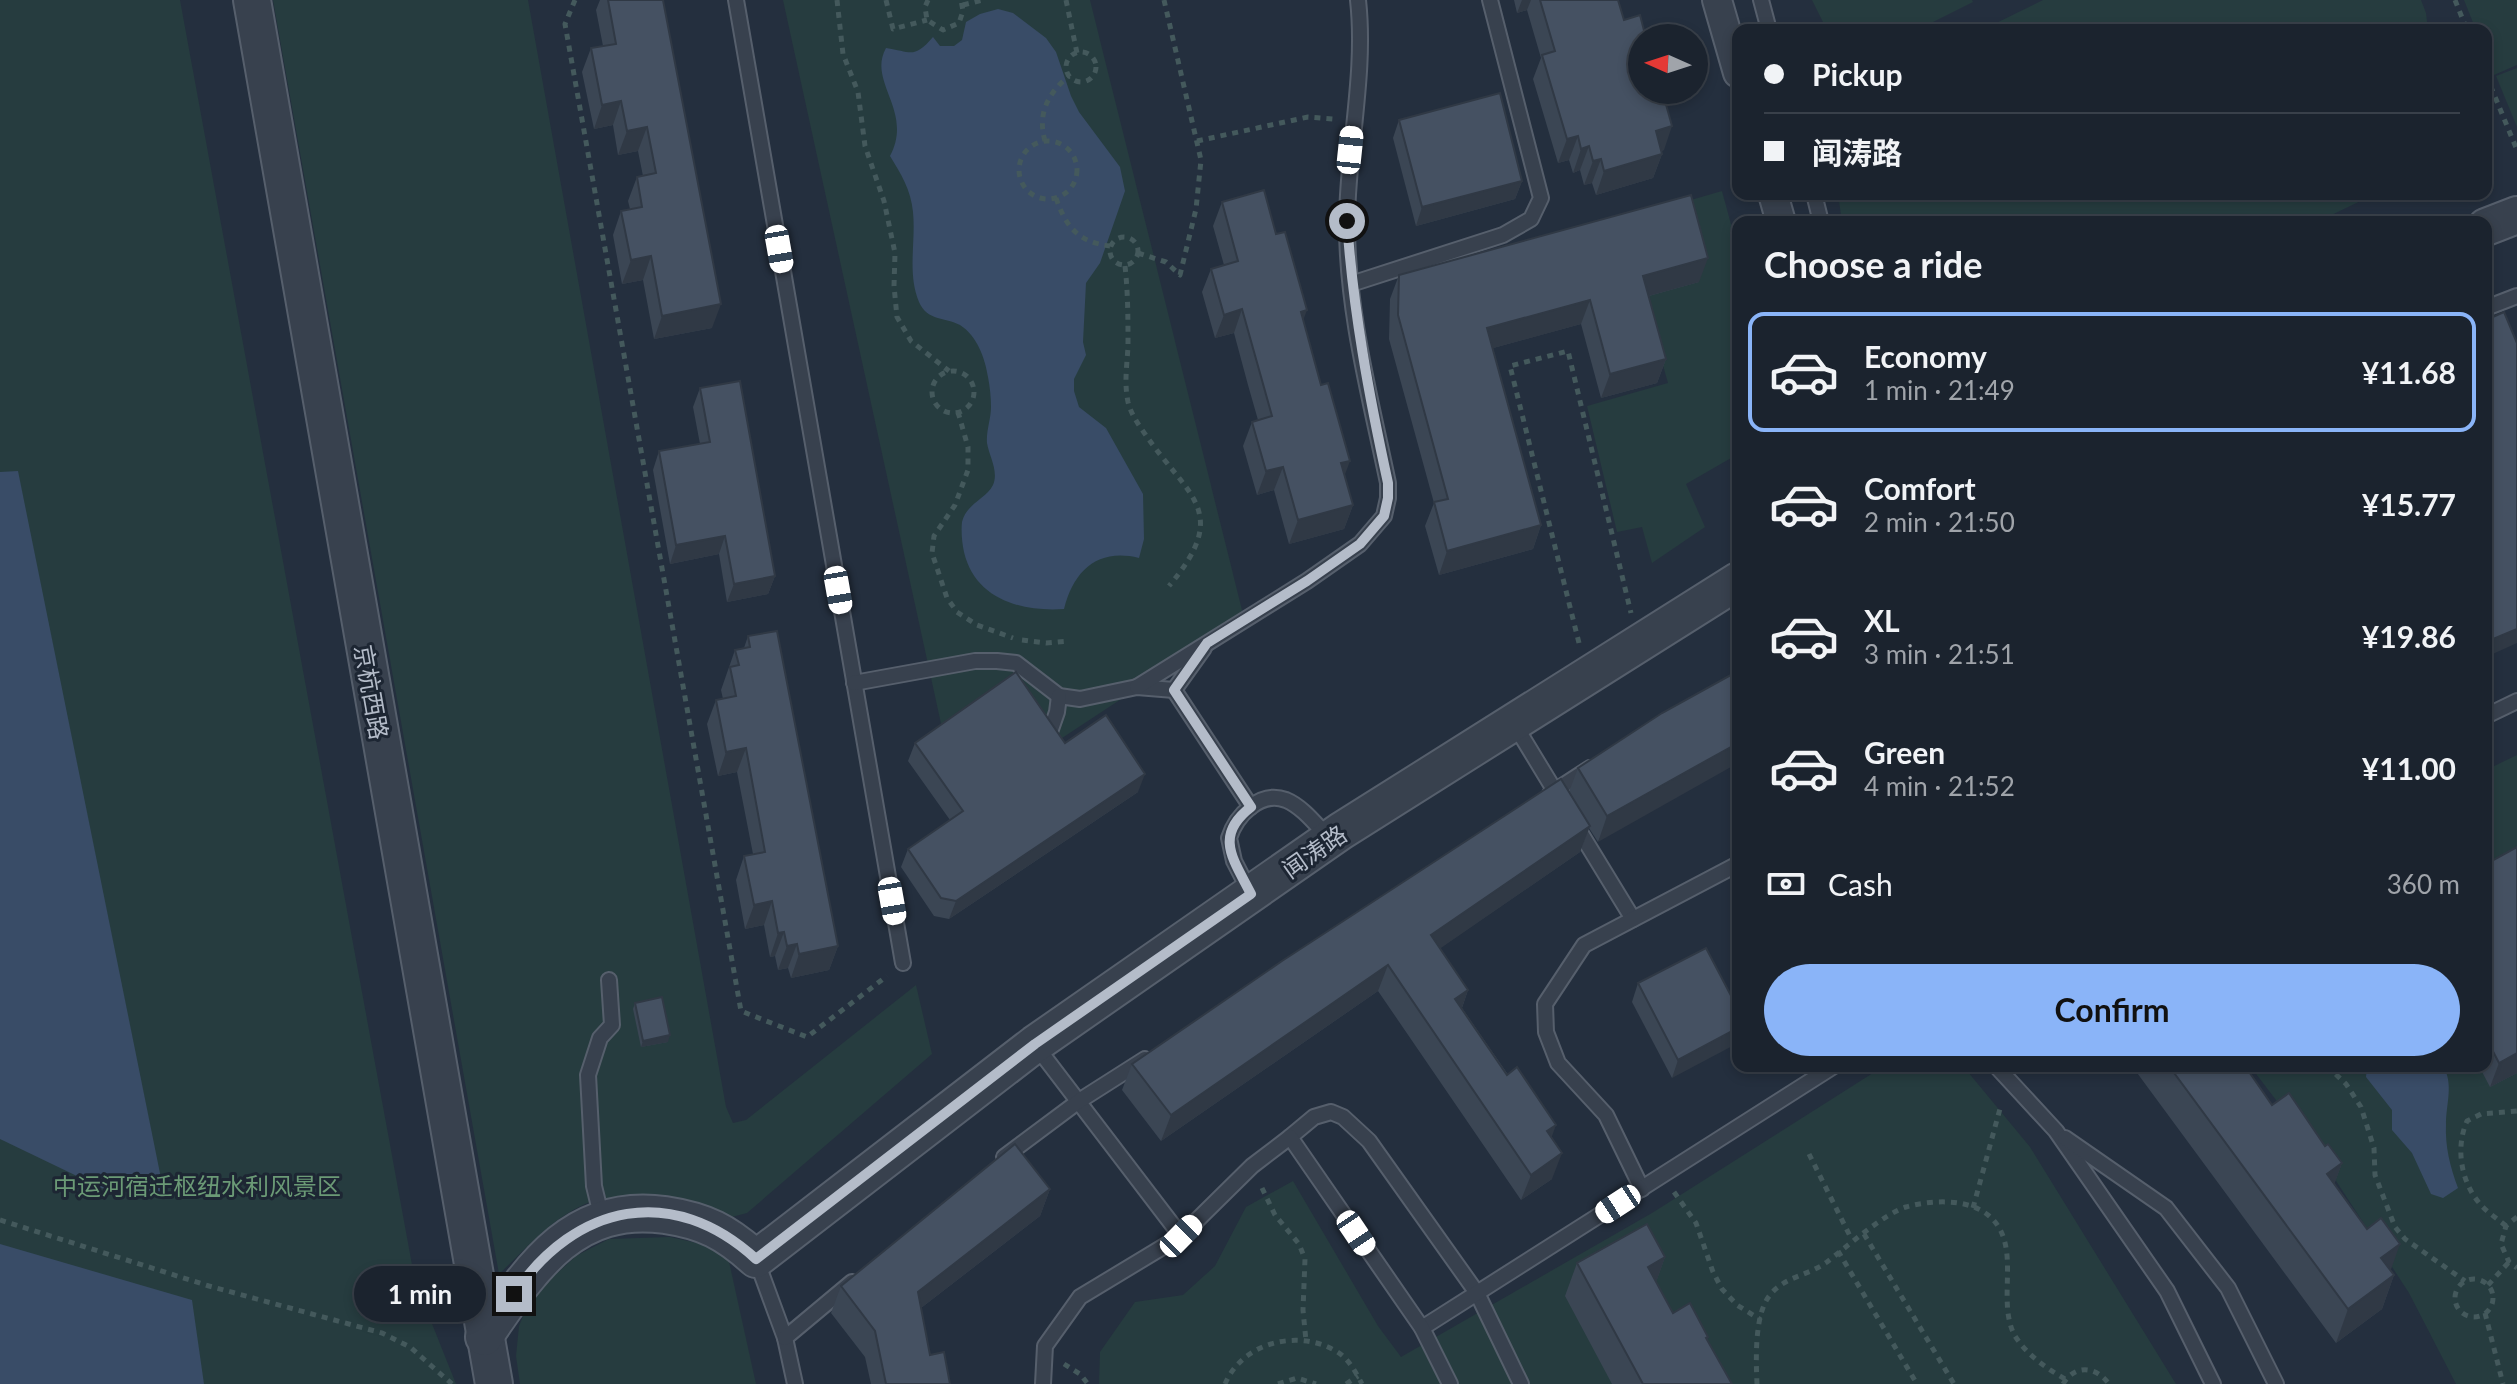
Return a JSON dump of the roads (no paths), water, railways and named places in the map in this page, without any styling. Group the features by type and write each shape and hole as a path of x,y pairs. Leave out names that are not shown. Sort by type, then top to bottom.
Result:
{"street":[{"name":"京杭西路","path":"252,0 494,1384"},
{"path":"1717,0 1732,52"},
{"path":"2492,225 2517,215"},
{"name":"闻涛路","path":"756,1259 1035,1044 1330,839 1732,585"},
{"path":"484,1337 528,1272 564,1239 619,1213 652,1213 714,1226 735,1239 756,1259"}],"lane":[{"path":"736,0 903,963"},
{"path":"1137,687 1307,581 1360,544 1384,516 1388,483 1367,384 1351,284 1347,221 1352,127 1362,34 1358,0"},
{"path":"1351,284 1503,235 1531,219 1541,198 1490,0"},
{"path":"1761,0 1767,24"},
{"path":"2492,306 2517,296"},
{"path":"1174,690 1207,643"},
{"path":"854,683 975,661 997,661 1016,663 1059,696 1080,699 1137,687 1174,690"},
{"path":"1174,690 1251,807"},
{"path":"1050,732 1059,696"},
{"path":"2492,713 2517,701"},
{"path":"1513,722 1633,919"},
{"path":"1563,804 1605,758"},
{"path":"1542,799 1563,804"},
{"path":"1251,894 1229,846 1233,825 1251,807 1265,800 1286,800 1301,810 1330,839"},
{"path":"1642,1189 1606,1115 1558,1063 1546,1032 1545,1004 1584,945 1732,867"},
{"path":"602,1219 594,1186 588,1075 600,1038 612,1025 609,980"},
{"path":"1035,1044 1181,1236"},
{"path":"989,1170 1079,1101 1159,1050"},
{"path":"1422,1328 1825,1072"},
{"path":"2002,1072 2056,1131 2167,1291 2213,1384"},
{"path":"1043,1384 1045,1346 1080,1297 1181,1236 1252,1166 1314,1117 1331,1112 1343,1117 1369,1141 1477,1293 1521,1384"},
{"path":"2056,1131 2166,1208 2228,1288 2276,1384"},
{"path":"1290,1137 1422,1328 1450,1384"},
{"path":"756,1259 785,1338 795,1384"},
{"path":"785,1338 869,1269"}],"water":[{"path":"998,9 1013,13 1046,38 1056,52 1079,112 1120,167 1125,191 1100,263 1086,283 1083,342 1086,355 1074,379 1074,391 1079,407 1106,428 1143,494 1144,539 1139,558 1111,556 1090,565 1074,583 1064,609 1032,608 1002,599 978,581 970,568 963,548 962,522 995,480 987,443 991,407 987,370 979,348 966,330 954,322 932,316 919,302 913,280 912,204 905,182 890,156 897,125 882,73 886,48 917,51 933,37 940,46 954,46 962,40 966,22"},
{"path":"18,471 164,1193 106,1190 0,1139 0,472"},
{"path":"2366,1072 2446,1072 2449,1087 2447,1149 2458,1188 2443,1198 2431,1194 2412,1153 2392,1130 2392,1110 2366,1077"},
{"path":"0,1244 192,1300 204,1384 0,1384"}],"park label":[{"name":"中运河宿迁枢纽水利风景区","path":"197,1185"}]}
